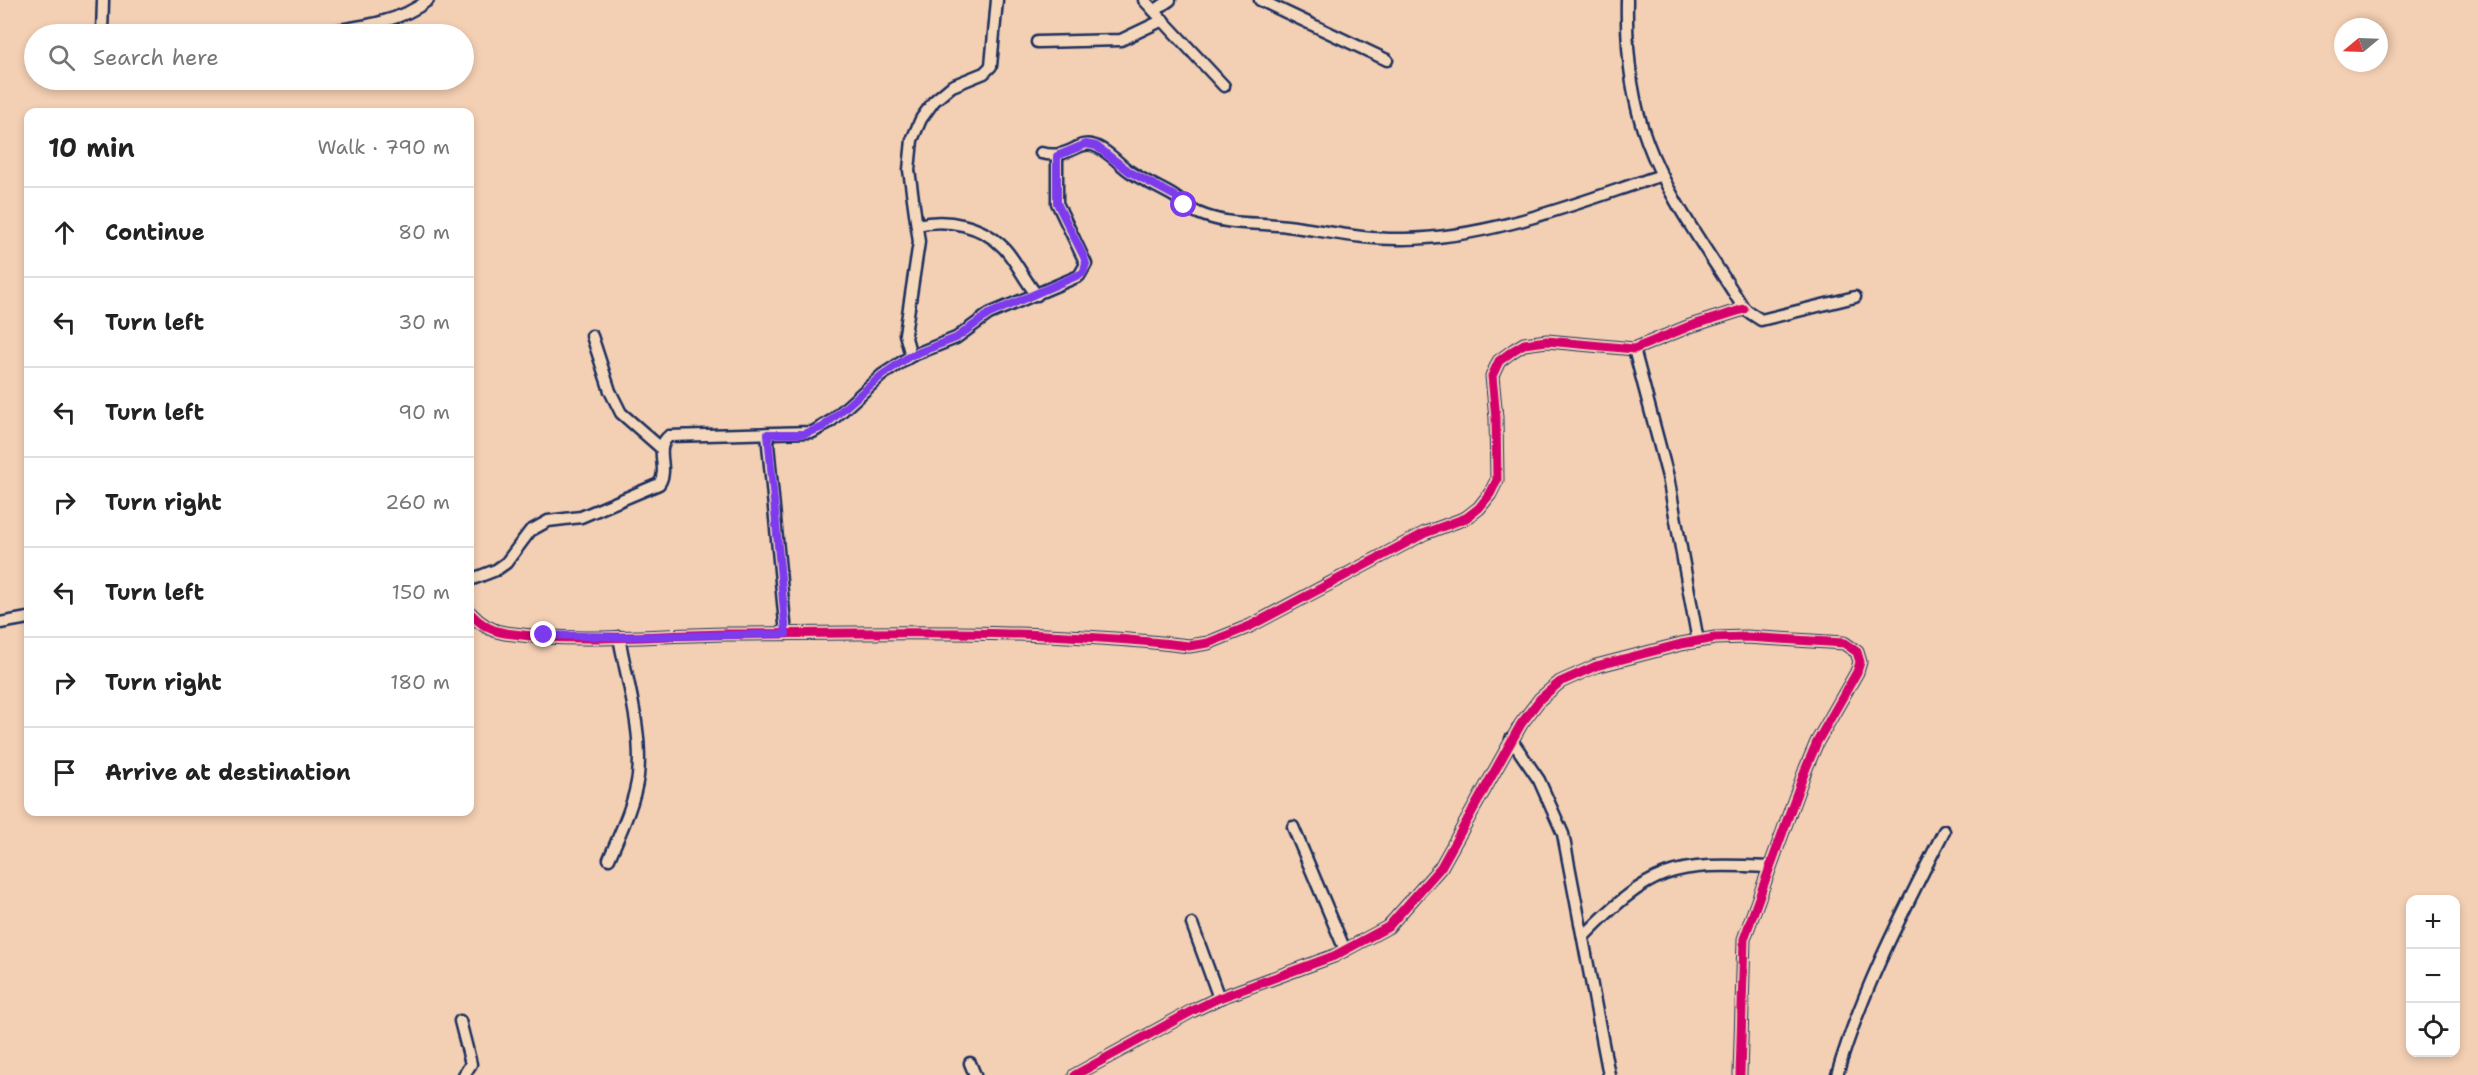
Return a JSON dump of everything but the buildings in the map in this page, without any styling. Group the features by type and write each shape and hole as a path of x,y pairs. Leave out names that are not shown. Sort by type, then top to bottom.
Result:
{"street":[{"path":"102,24 103,0"},
{"path":"362,24 407,13 428,0"},
{"path":"910,356 905,334 918,258 917,225 909,170 912,140 921,119 934,101 952,86 984,73 991,66 997,0"},
{"path":"1144,0 1224,86"},
{"path":"1154,11 1170,0"},
{"path":"1260,0 1387,60"},
{"path":"1627,0 1629,46 1639,117 1662,175 1744,309 1761,320 1855,297"},
{"path":"1036,42 1120,40 1163,20"},
{"path":"1041,153 1057,156 1086,144 1096,146 1130,172 1175,196 1191,209 1227,222 1260,222 1352,237 1385,239 1434,236 1489,228 1528,218 1662,175"},
{"path":"474,578 496,570 506,563 530,531 548,521 581,517 659,484 664,471 661,448 663,440 669,436 678,434 804,434 823,427 882,375 910,356 956,338 989,314 1079,276 1086,268 1084,257 1057,203 1057,156"},
{"path":"917,225 942,222 966,225 991,236 1005,250 1037,295"},
{"path":"474,616 484,625 501,632 619,637 892,631 1073,636 1189,646 1208,644 1250,626 1425,533 1466,518 1479,508 1497,480 1496,418 1492,376 1499,362 1514,350 1524,344 1547,341 1634,350 1690,326 1744,309"},
{"path":"592,336 610,391 621,413 661,448"},
{"path":"1634,350 1668,477 1698,641"},
{"path":"768,434 786,634"},
{"path":"0,623 24,619"},
{"path":"609,859 629,810 638,778 639,755 619,637"},
{"path":"1075,1075 1219,998 1345,950 1388,927 1431,879 1511,739 1540,699 1560,682 1580,672 1698,641 1746,637 1819,640 1850,645 1859,658 1857,672 1813,751 1744,939 1740,1075"},
{"path":"1511,739 1539,780 1563,834 1607,1072"},
{"path":"1293,827 1345,950"},
{"path":"1838,1075 1846,1043 1874,974 1901,912 1944,831"},
{"path":"1583,937 1611,908 1635,889 1664,873 1709,865 1769,867"},
{"path":"1192,924 1219,998"},
{"path":"460,1021 471,1064 464,1075"},
{"path":"969,1063 975,1075"}],"cycle path":[{"path":"474,617 500,632 560,638 727,634 958,633 1074,636 1189,646 1208,643 1250,626 1425,533 1466,518 1479,508 1497,480 1496,418 1492,376 1499,361 1514,350 1524,344 1547,341 1634,349 1690,326 1744,309"},
{"path":"1075,1075 1219,998 1334,956 1388,927 1441,867 1521,724 1540,699 1560,682 1596,666 1681,644 1715,638 1746,637 1844,643 1857,652 1860,662 1857,672 1817,742 1744,939 1740,1075"}],"route":[{"path":"544,635 619,637 786,634 768,434 804,434 823,427 882,375 910,356 956,338 989,314 1074,279 1083,273 1086,268 1084,257 1057,203 1057,156 1086,144 1096,146 1130,172 1175,196 1184,205"}]}
